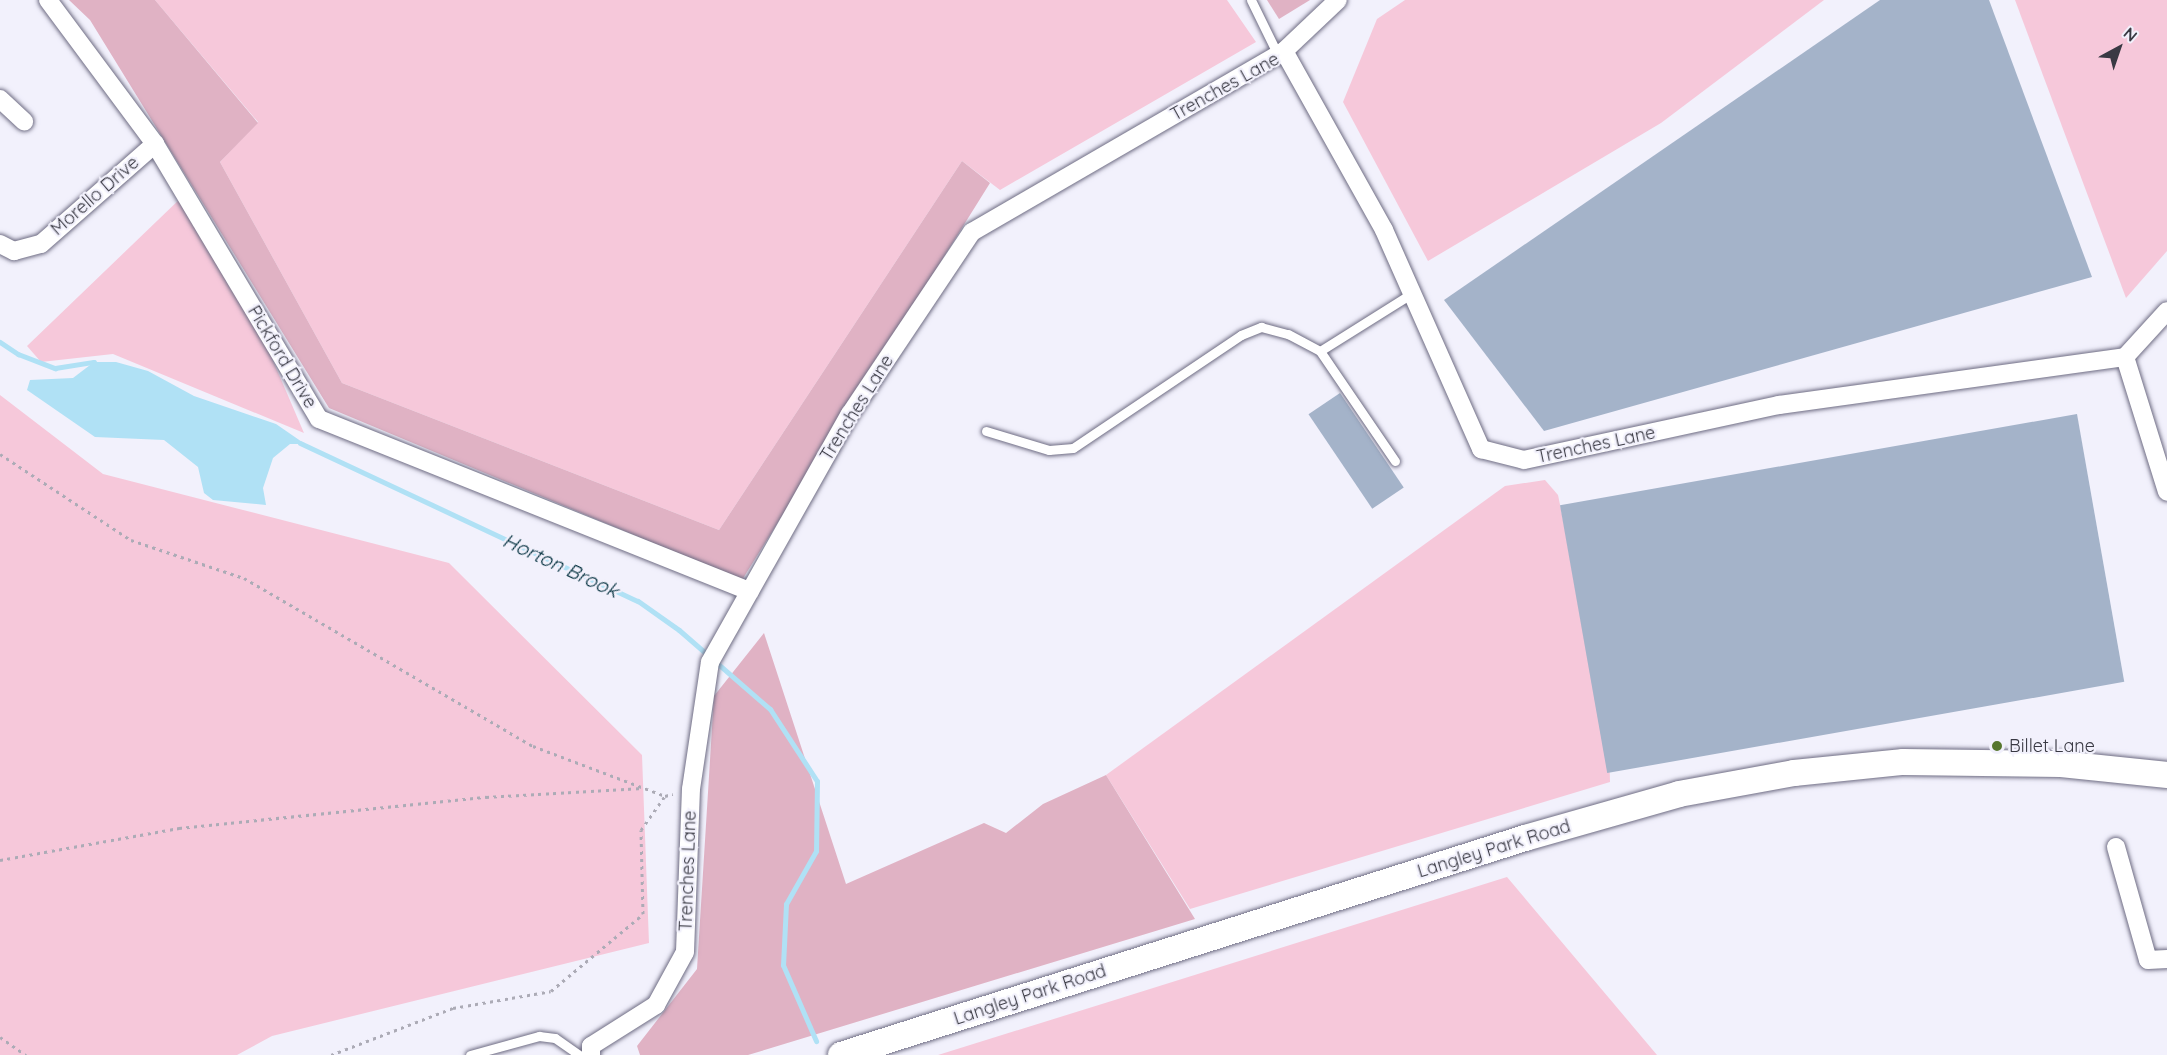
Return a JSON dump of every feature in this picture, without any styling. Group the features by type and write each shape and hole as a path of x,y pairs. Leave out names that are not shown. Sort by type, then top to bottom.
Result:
{"main road":[{"name":"Langley Park Road","path":"841,1055 1525,837 1679,794 1794,773 1904,762 2061,764 2167,775"}],"street":[{"name":"Pickford Drive","path":"48,0 155,144 319,419 750,591"},
{"path":"1281,53 1338,0"},
{"name":"Trenches Lane","path":"591,1055 591,1046 656,1005 685,952 691,789 712,657 850,414 972,232 1281,53 1384,230 1481,449 1524,460 1779,405 2125,357"},
{"path":"0,99 24,121"},
{"name":"Morello Drive","path":"0,244 14,251 41,244 155,144"},
{"path":"2167,311 2125,357 2167,492"},
{"path":"2116,847 2148,960 2167,959"}],"lane":[{"path":"1251,0 1281,53"},
{"path":"1320,351 1411,294"},
{"path":"986,431 1049,450 1072,448 1240,335 1262,327 1288,334 1320,351 1395,461"},
{"path":"471,1055 539,1036 555,1038 579,1055"},
{"path":"486,1055 497,1047"}],"path":[{"path":"0,454 131,540 244,578 533,746 665,796 691,789"},
{"path":"0,860 179,828 486,797 645,788"},
{"path":"331,1055 453,1008 551,991 642,914 641,830 665,796"},
{"path":"0,1037 26,1055"}],"shaded area":[{"path":"69,0 155,0 258,123 220,162 342,383 719,530 962,161 990,183 742,580 329,408 90,20"},
{"path":"155,0 1227,0 1256,42 1000,190 962,161 719,530 342,383 220,162 258,122"},
{"path":"1267,0 1310,0 1279,19"},
{"path":"1405,0 1824,0 1661,123 1428,261 1343,102 1377,19"},
{"path":"2015,0 2167,0 2167,251 2126,298"},
{"path":"184,195 268,349 304,433 113,354 41,362 27,346"},
{"path":"0,395 103,474 449,563 642,755 649,943 272,1036 237,1055 0,1055"},
{"path":"1545,480 1558,495 1609,742 1610,782 1190,909 1106,775 1505,486"},
{"path":"764,633 846,884 984,823 1006,833 1043,804 1106,775 1195,919 748,1055 640,1055 637,1046 697,969 714,696"},
{"path":"1507,877 1657,1055 938,1055 1118,999"}],"water":[{"path":"94,362 116,362 148,371 194,396 276,424 305,444 290,444 273,458 263,488 266,505 213,500 204,493 198,467 164,440 95,437 27,390 30,380 73,378"}],"building":[{"path":"1880,0 1989,0 2092,277 1544,431 1444,300"},
{"path":"1340,393 1404,488 1372,509 1308,414"},
{"path":"2077,414 2124,682 1607,773 1560,505"}],"waterway":[{"name":"Horton Brook","path":"0,342 18,354 55,368 94,362 95,368"},
{"name":"Horton Brook","path":"300,443 638,601 679,630 770,709 817,781 816,851 786,904 783,965 816,1041"}],"place":[{"name":"Billet Lane","path":"1997,746"}]}
